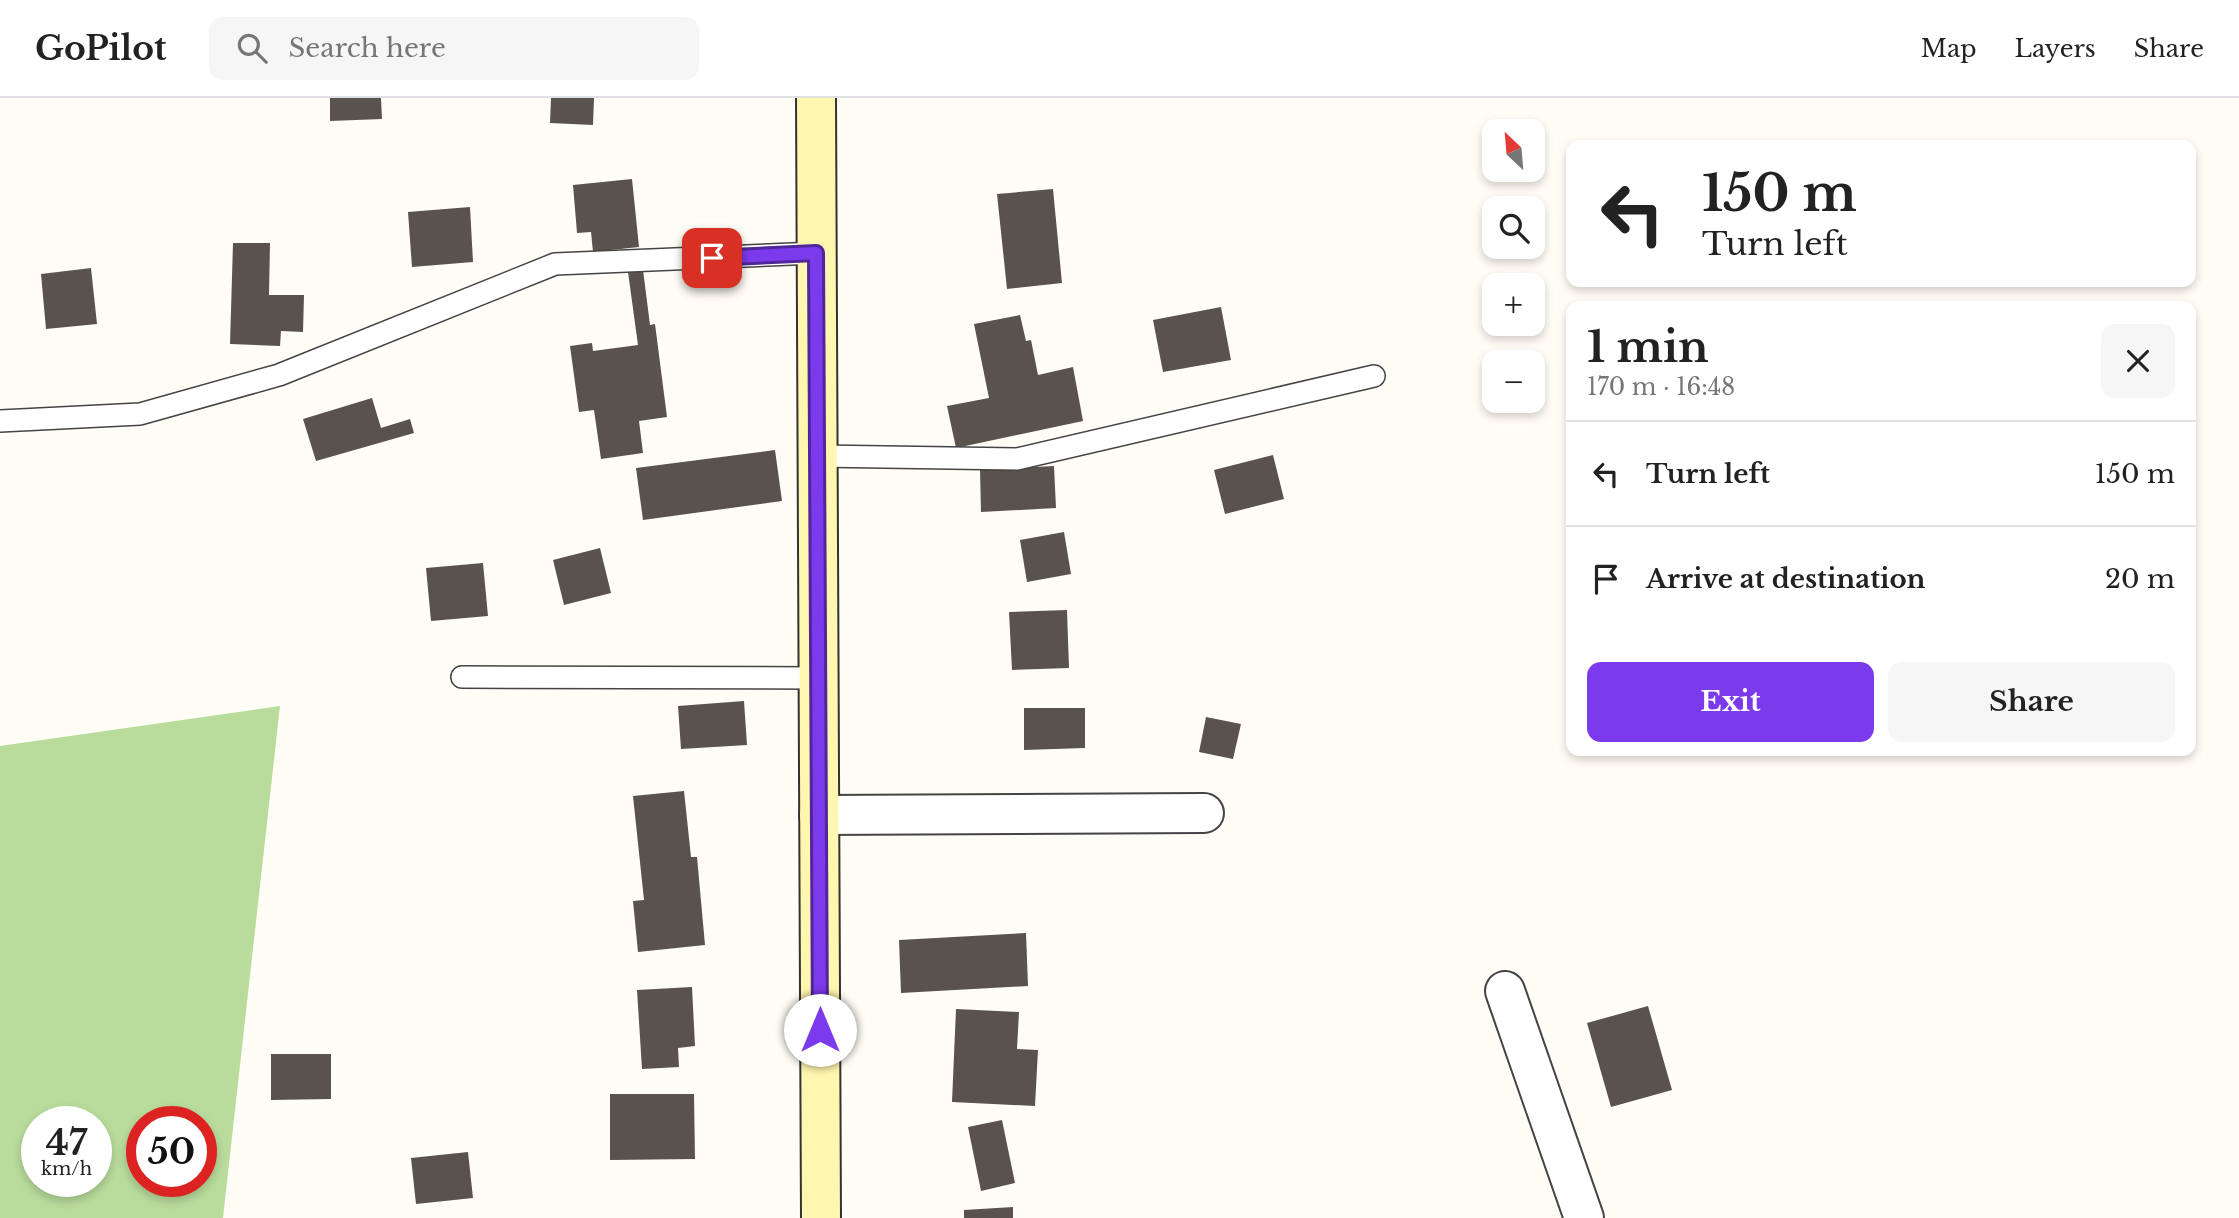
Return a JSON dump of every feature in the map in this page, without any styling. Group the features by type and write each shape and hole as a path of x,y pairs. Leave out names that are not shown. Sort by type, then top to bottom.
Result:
{"main road":[{"path":"816,98 821,1218"}],"street":[{"path":"819,815 1204,813"},
{"path":"1505,991 1584,1218"}],"lane":[{"path":"0,421 140,414 266,378 555,264 816,253"},
{"path":"818,456 1017,459 1374,376"},
{"path":"461,677 818,678"}],"green space":[{"path":"280,706 223,1218 0,1218 0,746"}],"building":[{"path":"330,98 381,98 382,119 330,121"},
{"path":"551,98 594,98 593,125 550,123"},
{"path":"632,179 639,247 593,252 591,232 577,233 573,185"},
{"path":"1053,189 1062,283 1007,289 997,194"},
{"path":"470,207 473,262 412,267 408,212"},
{"path":"233,243 270,243 269,295 304,295 303,332 281,331 280,346 230,344"},
{"path":"91,268 97,324 46,329 41,274"},
{"path":"643,270 650,325 655,324 667,417 639,421 643,453 601,459 594,410 579,412 570,346 592,343 593,351 638,345 628,272"},
{"path":"1221,307 1231,360 1163,372 1153,320"},
{"path":"1020,315 1026,341 1031,340 1038,375 1073,367 1083,421 956,448 947,406 989,398 974,324"},
{"path":"372,398 381,428 410,419 414,433 316,461 303,419"},
{"path":"775,450 782,501 643,520 636,468"},
{"path":"1273,455 1284,499 1225,514 1214,470"},
{"path":"1054,466 1056,508 981,512 980,470"},
{"path":"1064,532 1071,574 1027,582 1020,540"},
{"path":"600,548 611,593 564,605 553,560"},
{"path":"483,563 488,616 431,621 426,568"},
{"path":"1067,610 1069,668 1012,670 1009,612"},
{"path":"744,701 747,745 681,749 678,706"},
{"path":"1024,708 1085,708 1085,748 1024,750"},
{"path":"1206,717 1241,724 1233,759 1199,752"},
{"path":"684,791 691,857 697,857 705,945 638,952 633,901 644,900 633,796"},
{"path":"1026,933 1028,986 901,993 899,940"},
{"path":"692,987 695,1046 678,1048 679,1067 642,1069 637,990"},
{"path":"1648,1006 1672,1090 1611,1107 1587,1023"},
{"path":"956,1009 1019,1012 1017,1049 1038,1050 1035,1106 952,1102"},
{"path":"271,1054 331,1054 331,1099 271,1100"},
{"path":"610,1094 694,1094 695,1159 610,1160"},
{"path":"1002,1120 1015,1183 981,1191 968,1127"},
{"path":"468,1152 473,1198 416,1204 411,1158"},
{"path":"1013,1207 1013,1218 964,1218 964,1210"}],"route":[{"path":"712,258 816,253 820,1030"}]}
